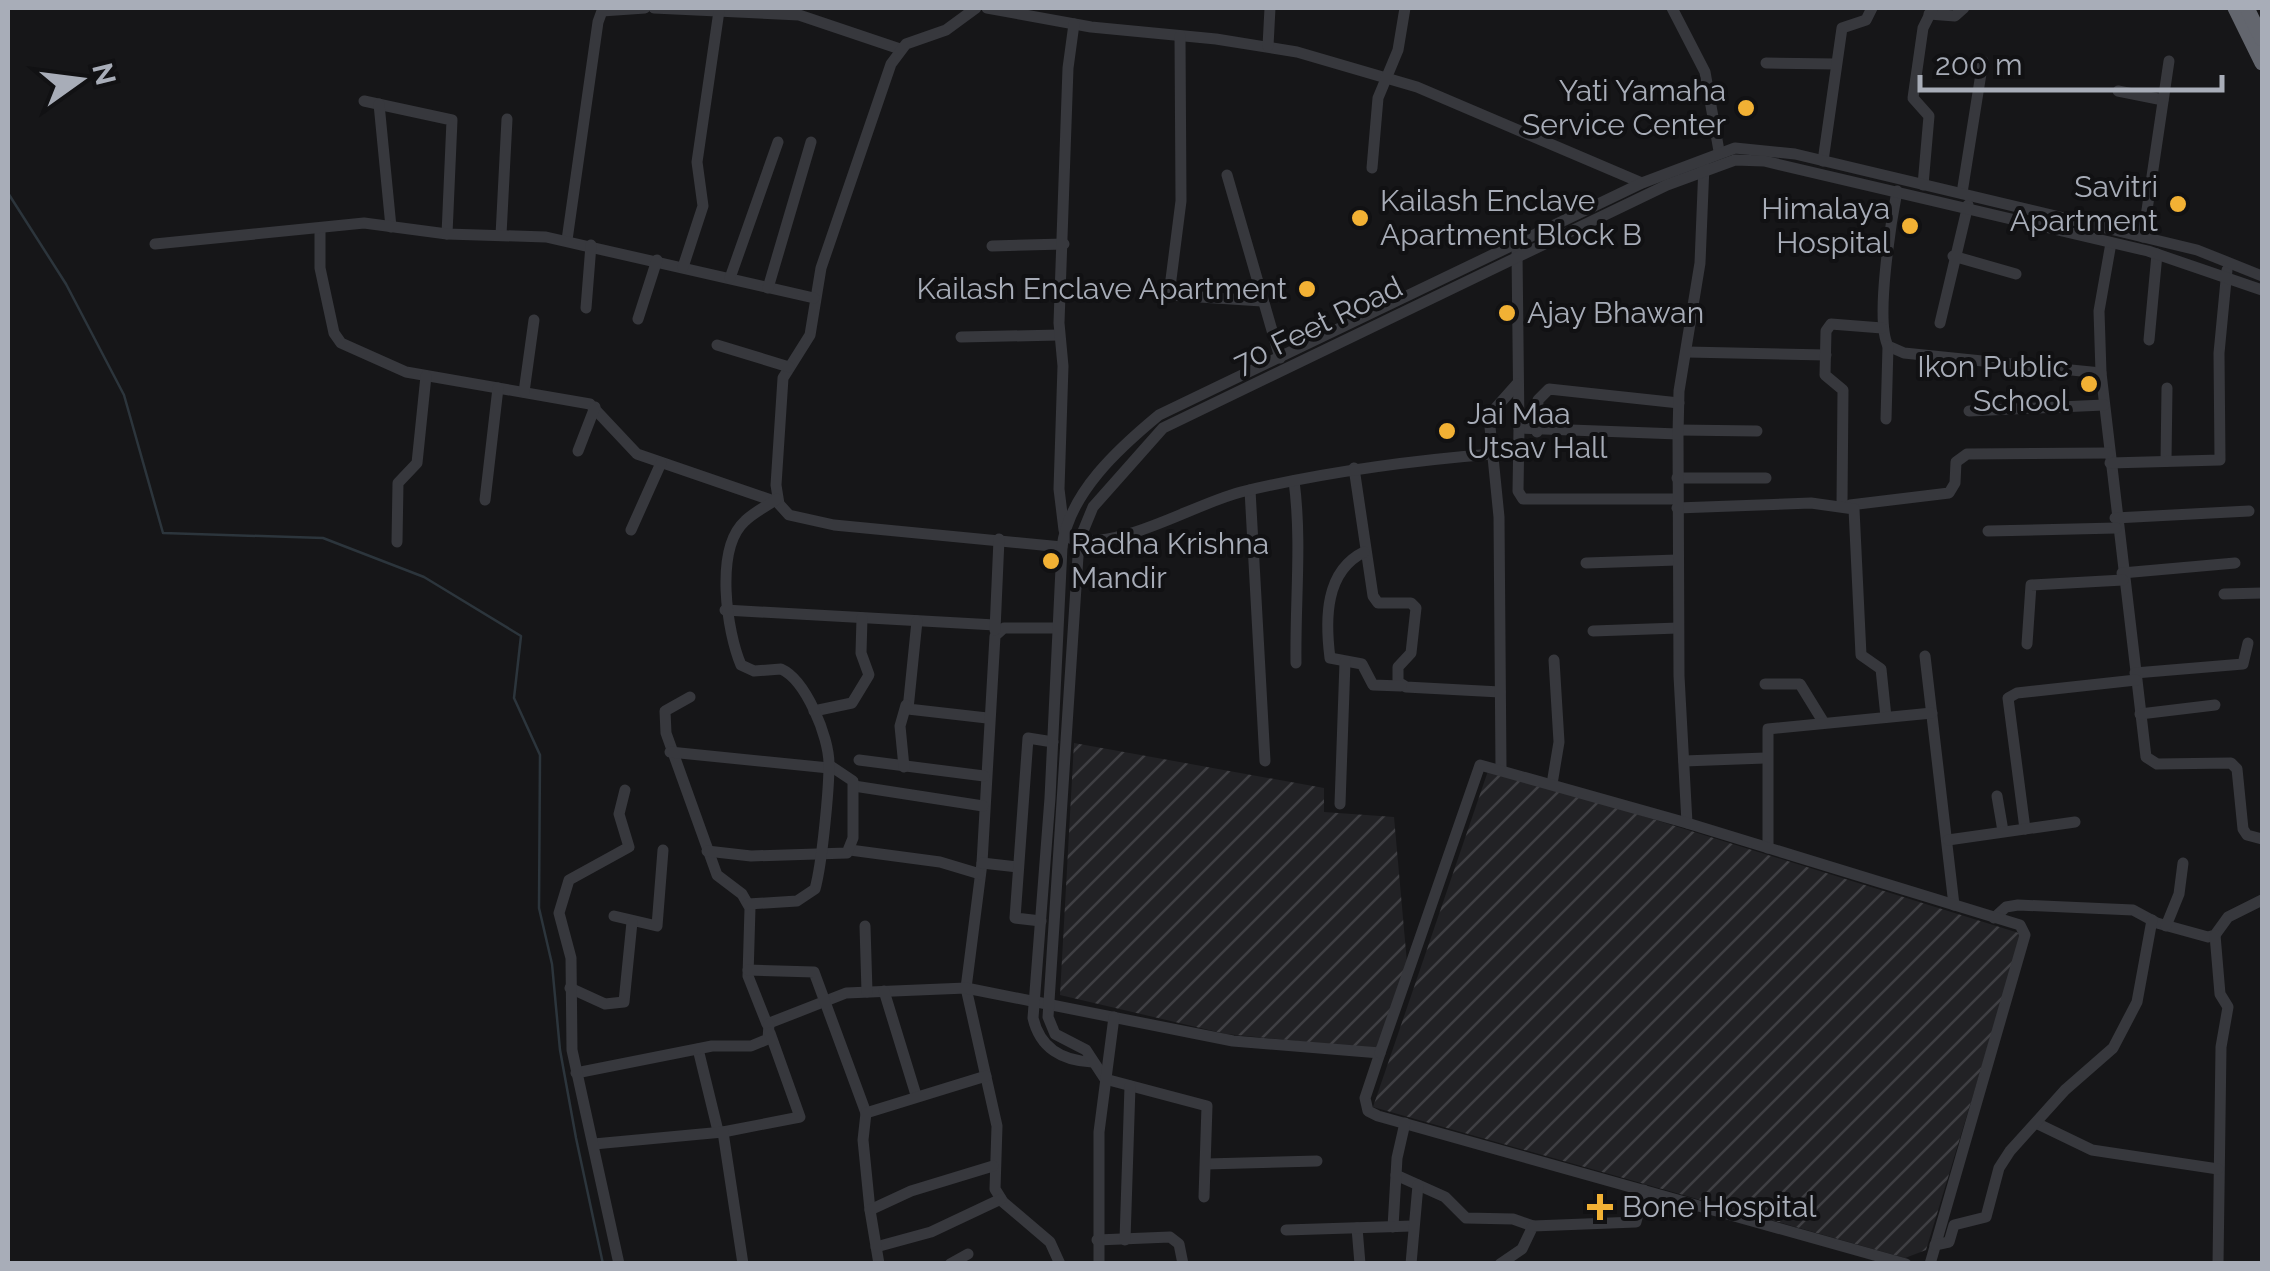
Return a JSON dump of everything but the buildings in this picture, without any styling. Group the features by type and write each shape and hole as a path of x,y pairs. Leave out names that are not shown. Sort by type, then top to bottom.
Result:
{"highway":[{"path":"2235,8 2262,63"},
{"path":"2247,8 2262,38"}],"street":[{"path":"567,240 598,22 602,11 645,8"},
{"path":"654,8 741,9 810,17 900,49 946,30 972,8"},
{"path":"986,8 1074,24 1268,46 1385,77 1498,119 1654,191"},
{"path":"1268,46 1270,8"},
{"path":"1372,168 1378,98 1398,50 1406,8"},
{"path":"1672,8 1705,72 1719,151"},
{"path":"1823,160 1842,28 1866,20 1872,8"},
{"path":"1922,185 1929,116 1913,98 1931,10 1956,16 1964,8"},
{"path":"683,267 703,206 697,162 719,11"},
{"path":"1063,538 1059,489 1063,366 1059,335 1068,68 1074,24"},
{"path":"1180,36 1181,201 1168,295 1262,301"},
{"path":"776,500 783,378 807,344 814,298 878,99 900,49"},
{"path":"2144,237 2169,61"},
{"path":"1940,324 1967,199 1983,62"},
{"path":"1766,63 1836,64"},
{"path":"2118,91 2164,100"},
{"path":"364,101 452,120 446,234"},
{"path":"379,104 390,227"},
{"path":"501,235 507,119"},
{"path":"730,278 778,142"},
{"path":"768,288 811,142"},
{"name":"70 Feet Road","path":"1517,250 1654,191 1704,164 1719,151 1761,147 1922,185 2157,254 2262,290"},
{"name":"70 Feet Road","path":"1041,1002 1079,541 1093,507 1166,419 1517,250 1642,183 1704,164 1757,160 1897,192 1967,199 2144,237 2262,276"},
{"path":"1688,823 1678,628 1678,432 1700,262 1704,164"},
{"path":"1863,184 1866,170"},
{"path":"1227,174 1280,358"},
{"path":"1886,419 1888,346 1882,328 1897,192"},
{"path":"155,244 364,224 446,234 567,240 814,298"},
{"path":"320,230 320,268 337,339 399,369 595,407 632,451 776,500 789,515 834,525 999,539 1079,541 1119,537 1250,490 1354,468 1492,454"},
{"path":"2111,243 2099,311 2100,374 2122,576 2149,762 2231,763 2236,769 2243,828 2247,835 2262,838"},
{"path":"992,246 1064,244"},
{"path":"586,308 591,245"},
{"path":"1517,250 1518,491 1523,498 1677,503 1846,504 1949,493 1956,484 1956,462 1967,454 2220,460 2220,352 2228,262"},
{"path":"2149,340 2157,254"},
{"path":"1954,256 2016,274"},
{"path":"638,319 657,260"},
{"path":"524,392 534,320"},
{"path":"1882,328 1831,324 1826,355 1827,378 1841,384 1843,390 1846,504 1855,516 1861,655 1881,669 1886,718"},
{"path":"961,338 1059,335"},
{"path":"717,345 789,367"},
{"name":"70 Feet Road","path":"1041,1002 1041,922 1063,538 1106,464 1166,419 1280,358 1321,346"},
{"path":"1888,346 1918,355 2100,374"},
{"path":"1688,352 1826,355"},
{"path":"397,542 398,483 417,463 426,376"},
{"path":"1502,768 1499,517 1492,411 1518,384"},
{"path":"485,500 498,388"},
{"path":"2166,461 2167,388"},
{"path":"1537,432 1538,400 1550,389 1679,403"},
{"path":"1969,411 2104,405"},
{"path":"578,451 595,407"},
{"path":"1519,428 1537,432 1757,431"},
{"path":"631,530 661,463"},
{"path":"1354,468 1364,552 1376,600 1411,603 1416,608 1411,653 1396,673 1402,686"},
{"path":"1677,478 1766,478"},
{"path":"1294,481 1301,531 1295,569 1296,663"},
{"path":"1250,490 1264,761"},
{"path":"690,697 663,713 670,752 717,874 748,904 788,903 811,894 820,853 829,766 814,711 786,670 754,671 740,665 725,610 726,576 738,532 744,521 776,500"},
{"path":"1988,530 2249,511"},
{"path":"999,539 981,869 966,988 997,1126 992,1166 994,1189 1050,1242 1060,1264"},
{"path":"1364,552 1340,569 1332,587 1330,658 1362,664 1372,685 1500,692"},
{"path":"1586,562 1677,560"},
{"path":"2026,644 2031,585 2235,564"},
{"path":"2224,594 2262,593"},
{"path":"725,610 917,621 995,630 1055,628"},
{"path":"814,711 852,703 870,675 861,653 862,618"},
{"path":"904,767 900,726 917,621"},
{"path":"1593,631 1678,628"},
{"path":"2024,828 2008,698 2032,691 2243,664 2248,659 2248,643"},
{"path":"1925,656 1954,905"},
{"path":"1552,784 1560,742 1554,660"},
{"path":"1340,804 1345,662"},
{"path":"1764,684 1800,684 1824,723"},
{"path":"2140,714 2214,705"},
{"path":"906,706 912,710 987,718"},
{"path":"1768,848 1768,729 1932,713"},
{"path":"1041,922 1015,918 1018,866 1028,738 1053,742"},
{"path":"670,752 829,766 850,775 854,786 850,850"},
{"path":"1684,762 1765,758"},
{"path":"859,760 984,776"},
{"path":"1897,1262 1378,1116 1365,1106 1476,768 1486,764 1502,768 2020,926 2025,934 1930,1264"},
{"path":"854,786 983,806"},
{"path":"619,1264 569,1032 571,958 560,922 560,904 572,878 627,850 630,838 619,814 625,790"},
{"path":"1997,796 2003,831"},
{"path":"1948,840 2075,822"},
{"path":"614,916 657,926 664,850"},
{"path":"708,851 751,856 837,856 850,850 981,869 1018,866"},
{"path":"2166,926 2179,894 2183,863"},
{"path":"2218,1264 2218,1169 2228,1007 2220,994 2215,935 2228,917 2262,900"},
{"path":"594,1144 720,1132 800,1117 769,1028 759,1013 748,970 748,904"},
{"path":"1994,918 2006,908 2018,905 2133,910 2202,937 2215,935"},
{"path":"1936,1245 1949,1242 1954,1225 1986,1217 1998,1168 2065,1090 2113,1048 2137,1002 2152,920"},
{"path":"570,988 605,1004 624,1002 632,922"},
{"path":"864,926 866,992"},
{"path":"748,970 814,972 866,1113 863,1140 880,1264"},
{"path":"576,1073 698,1049 751,1046 765,1041 769,1028 823,1000 866,992 966,988 1233,1041 1380,1053"},
{"path":"884,991 916,1095"},
{"path":"1041,1002 1051,1030 1086,1050 1104,1079 1207,1106 1204,1196"},
{"path":"1099,1264 1104,1079 1114,1017"},
{"path":"698,1049 720,1132 743,1264"},
{"path":"866,1113 986,1076"},
{"path":"1125,1240 1130,1086"},
{"path":"1393,1227 1404,1123"},
{"path":"2036,1123 2082,1147 2218,1169"},
{"path":"1206,1164 1317,1161"},
{"path":"870,1210 911,1191 992,1166"},
{"path":"1396,1174 1445,1197 1466,1218 1513,1219 1532,1226 1628,1224 1641,1215 1644,1190"},
{"path":"1411,1264 1418,1185"},
{"path":"876,1247 931,1232 1001,1199"},
{"path":"1286,1230 1412,1226"},
{"path":"1500,1264 1522,1249 1532,1226"},
{"path":"1357,1228 1360,1264"},
{"path":"1097,1240 1176,1239 1183,1264"},
{"path":"950,1264 968,1254"}],"shaded area":[{"path":"1074,743 1324,788 1324,812 1394,817 1407,963 1379,1049 1226,1034 1060,995"},
{"path":"1489,768 2022,934 1926,1250 1905,1258 1373,1107"}],"waterway":[{"path":"8,193 66,284 124,395 163,533 323,538 424,577 521,636 514,698 540,755 539,908 552,964 560,1050 603,1264"}],"place":[{"name":"Yati Yamaha Service Center","path":"1746,108"},
{"name":"Savitri Apartment","path":"2178,204"},
{"name":"Kailash Enclave Apartment Block B","path":"1360,218"},
{"name":"Himalaya Hospital","path":"1910,226"},
{"name":"Kailash Enclave Apartment","path":"1307,289"},
{"name":"Ajay Bhawan","path":"1507,313"},
{"name":"Ikon Public School","path":"2089,384"},
{"name":"Jai Maa Utsav Hall","path":"1447,431"},
{"name":"Radha Krishna Mandir","path":"1051,561"},
{"name":"Bone Hospital","path":"1600,1207"}]}
